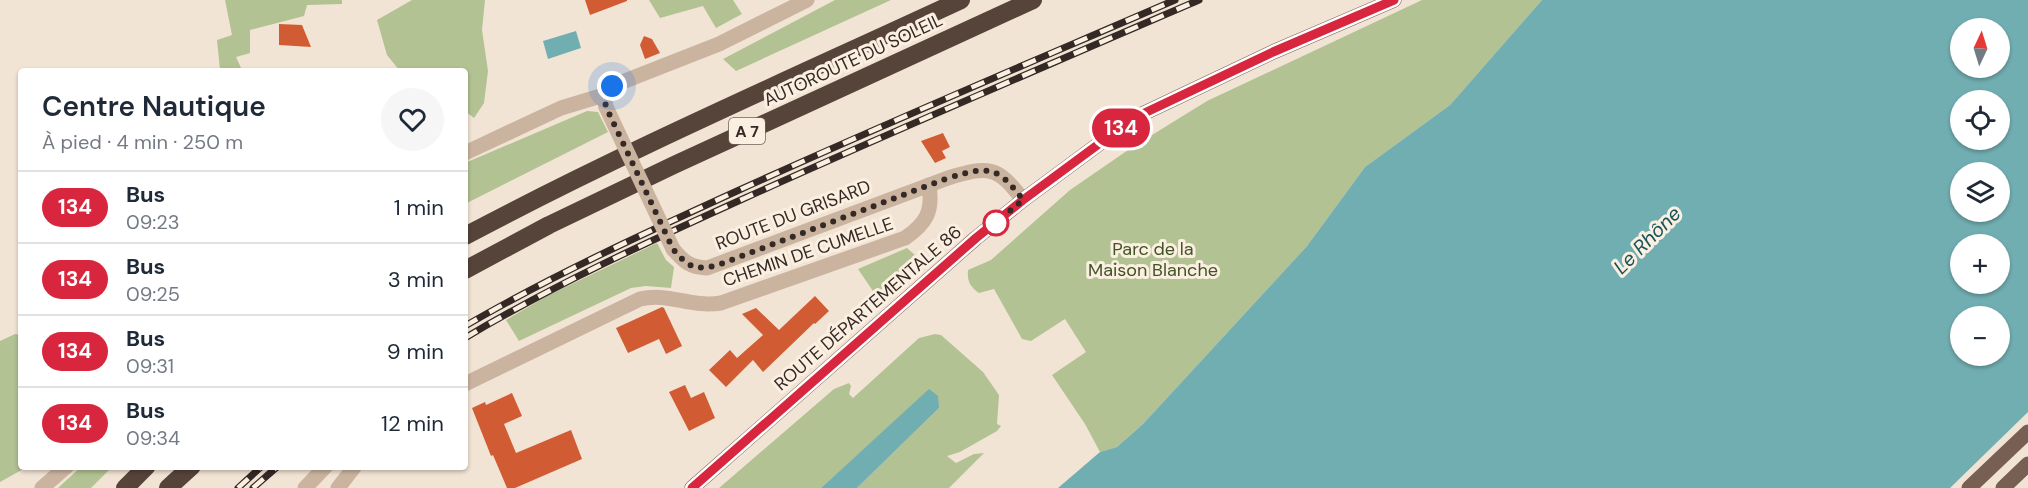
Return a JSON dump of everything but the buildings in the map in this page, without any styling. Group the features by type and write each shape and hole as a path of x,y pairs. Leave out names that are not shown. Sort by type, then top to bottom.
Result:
{"highway":[{"name":"AUTOROUTE DU SOLEIL","path":"468,234 540,196 664,137 961,0"},
{"name":"AUTOROUTE DU SOLEIL","path":"468,268 549,225 674,165 1033,0"},
{"path":"125,488 143,470"},
{"path":"168,488 188,470"}],"main road":[{"name":"ROUTE DÉPARTEMENTALE 86","path":"693,488 1023,200 1134,118 1273,52 1394,0"},
{"path":"1969,488 2028,432"},
{"path":"2003,488 2028,464"}],"street":[{"path":"468,152 561,108 605,101 612,86 719,44 807,0"},
{"name":"ROUTE DU GRISARD","path":"605,101 673,249 684,262 694,267 707,268 968,172 987,170 1001,175 1023,200"},
{"name":"CHEMIN DE CUMELLE","path":"468,383 640,299 651,296 706,305 722,303 905,238 920,226 930,208 929,185"},
{"path":"42,488 62,470"},
{"path":"305,488 322,470"},
{"path":"338,488 352,470"}],"green space":[{"path":"225,0 342,0 342,4 307,5 304,16 250,30 250,53 236,57 241,68 220,68 217,40 232,35"},
{"path":"412,0 485,0 482,30 488,71 484,103 474,118 468,113 468,68 397,68 387,55 377,20"},
{"path":"649,0 733,0 742,14 716,28 703,6 660,18"},
{"path":"835,0 891,0 736,71 723,59"},
{"name":"Parc de la Maison Blanche","path":"1422,0 1542,0 1450,105 1365,167 1307,246 1143,424 1117,447 1100,452 1085,424 1052,375 1086,352 1065,319 1031,341 1022,339 994,289 979,293 976,291 971,286 968,270 991,260 1070,190 1131,148 1207,101"},
{"path":"587,111 598,112 608,132 468,202 468,162"},
{"path":"657,243 666,260 674,267 671,288 646,286 631,288 519,341 506,320 549,295"},
{"path":"907,248 916,256 877,297 858,269"},
{"path":"18,334 18,470 22,470 0,482 0,341"},
{"path":"935,334 941,335 983,372 999,395 997,424 1001,426 997,431 960,452 947,456 956,463 974,454 984,453 949,488 857,488 939,408 929,390 821,488 719,488 834,389 849,383 851,386 849,394 853,398 919,338"},
{"path":"78,470 109,470 91,488 58,488"}],"water":[{"name":"Le Rhône","path":"1542,0 2028,0 2028,412 1950,488 1058,488 1100,452 1117,447 1143,424 1307,246 1365,167 1450,105"},
{"path":"576,31 581,48 548,59 543,41"},
{"path":"929,389 938,396 939,408 857,488 821,488"}],"railway":[{"path":"468,324 565,272 791,166 1175,0"},
{"path":"468,336 568,281 674,230 1199,0"},
{"path":"238,488 258,470"},
{"path":"253,488 273,470"}],"bus line":[{"name":"134","path":"692,488 976,238 1023,200 1134,118 1273,52 1394,0"}],"route":[{"path":"612,86 604,95 606,107 673,249 684,262 694,267 707,268 718,265 948,178 978,170 987,170 1001,175 1023,200 993,225 996,223"}]}
